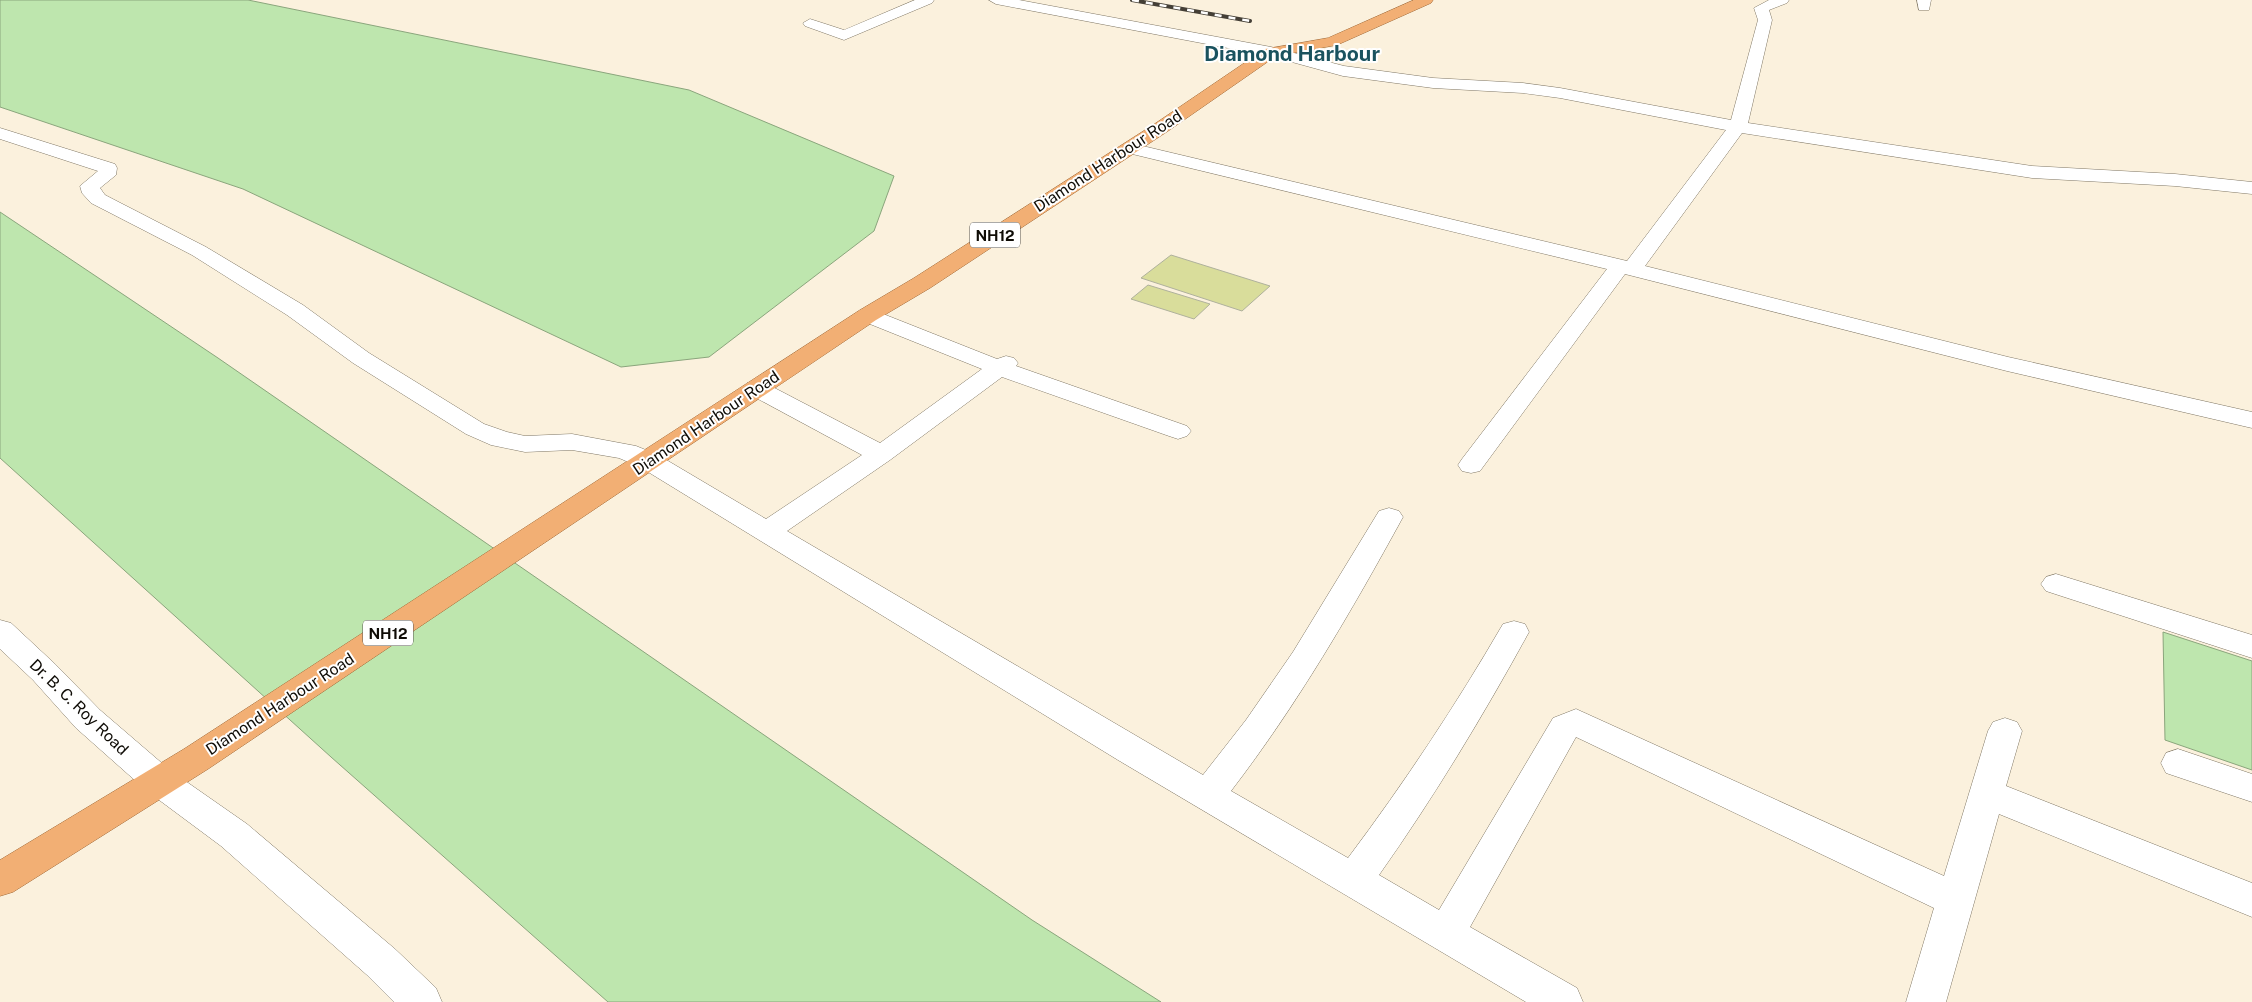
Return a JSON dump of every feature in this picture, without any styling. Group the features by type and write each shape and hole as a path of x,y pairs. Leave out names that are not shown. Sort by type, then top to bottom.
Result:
{"highway":[{"name":"Diamond Harbour Road","path":"0,880 196,759 649,461 756,388 1130,148 1271,52 1332,42 1426,0"}],"street":[{"path":"810,24 844,35 927,0"},
{"path":"996,0 1271,52 1343,71 1433,83 1514,87 1560,93 1843,144 2032,172 2175,180 2252,188"},
{"path":"1471,465 1738,126 1765,20 1758,4 1782,0"},
{"path":"0,133 108,168 107,175 90,186 92,193 98,199 207,256 295,310 361,358 475,430 500,439 525,444 572,442 600,446 627,452 649,461 1208,796 1563,1002"},
{"path":"1130,148 1314,190 2007,364 2252,420"},
{"path":"868,315 1178,432"},
{"path":"766,532 881,454 1003,366"},
{"path":"756,388 881,454"},
{"path":"1208,796 1277,704 1344,598 1389,517"},
{"path":"2056,584 2252,647"},
{"name":"Dr. B. C. Roy Road","path":"0,631 44,672 88,719 159,781 234,835 381,962 422,1002"},
{"path":"1354,880 1414,797 1470,710 1514,632"},
{"path":"1446,934 1566,727 1576,722 1956,900"},
{"path":"1926,1002 2005,731"},
{"path":"2178,763 2252,788"},
{"path":"1987,794 2252,900"}],"shaded area":[{"path":"0,0 248,0 689,90 894,176 874,231 709,357 621,367 243,189 0,107"},
{"path":"0,212 218,358 1032,920 1161,1002 608,1002 331,757 0,458"},
{"path":"2163,632 2252,661 2252,770 2165,740"}],"building":[{"path":"1171,255 1270,286 1242,311 1141,278"},
{"path":"1148,285 1210,304 1194,319 1131,299"}],"railway":[{"path":"1132,0 1250,21"}],"district":[{"name":"Diamond Harbour","path":"1292,53"}]}
